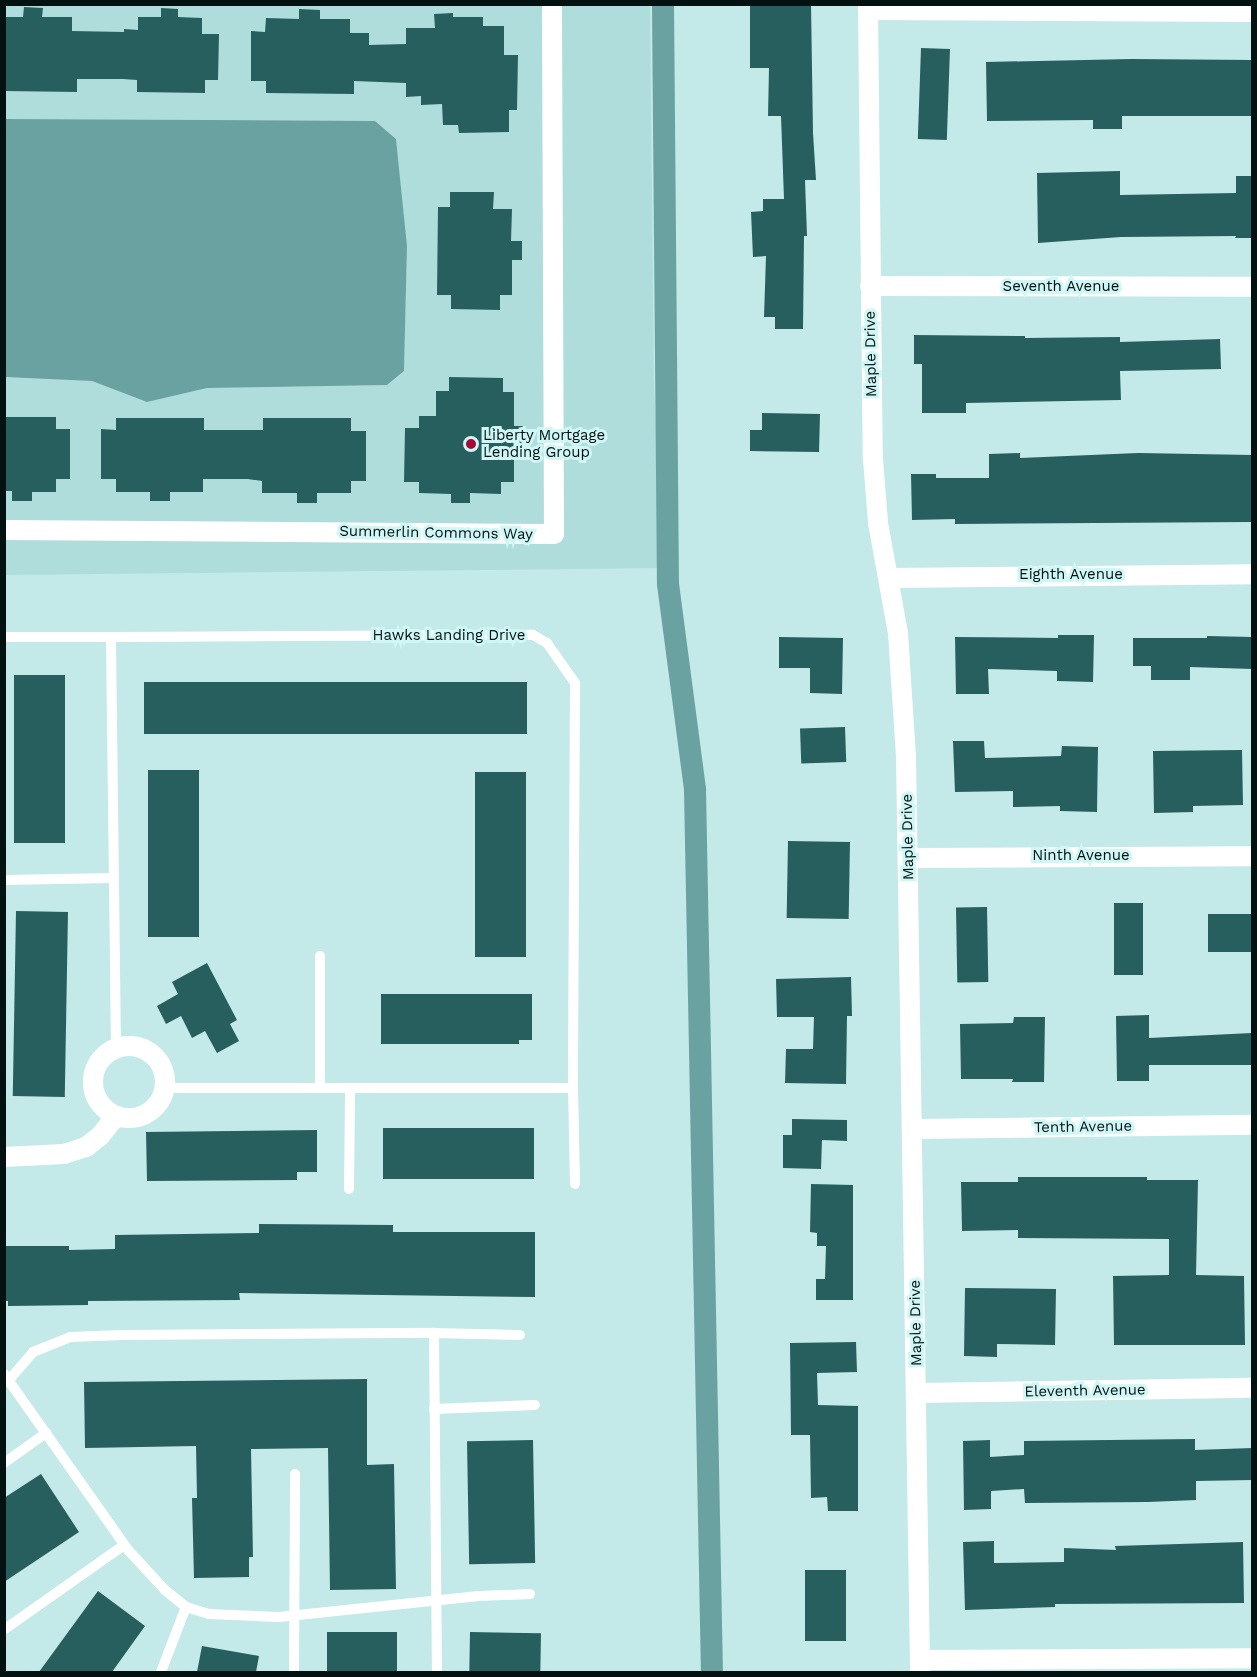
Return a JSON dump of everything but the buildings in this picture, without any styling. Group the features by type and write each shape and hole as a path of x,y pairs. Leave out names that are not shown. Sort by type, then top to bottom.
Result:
{"street":[{"name":"Summerlin Commons Way","path":"4,530 554,534 552,4"},
{"path":"868,7 1252,12"},
{"name":"Maple Drive","path":"868,7 873,459 879,523 898,633 909,858 920,1666"},
{"name":"Seventh Avenue","path":"870,286 1252,287"},
{"name":"Eighth Avenue","path":"889,578 1252,574"},
{"name":"Ninth Avenue","path":"909,858 1252,856"},
{"path":"116,1048 140,1048 151,1054 159,1064 164,1088 155,1107 147,1113 126,1118 116,1116 98,1100 93,1088 93,1076 98,1064 116,1048"},
{"path":"4,1157 64,1154 86,1147 100,1136 116,1116"},
{"name":"Tenth Avenue","path":"913,1129 1252,1125"},
{"name":"Eleventh Avenue","path":"917,1393 1252,1388"},
{"path":"920,1666 1252,1658"}],"lane":[{"name":"Hawks Landing Drive","path":"4,637 533,635 547,644 575,683 573,1088 575,1184"},
{"path":"111,638 116,1048"},
{"path":"4,880 114,878"},
{"path":"320,956 320,1088"},
{"path":"164,1088 573,1088"},
{"path":"349,1189 350,1088"},
{"path":"434,1333 437,1672"},
{"path":"520,1335 434,1333 122,1335 70,1338 33,1352 7,1377 124,1545 165,1590 186,1607 209,1614 295,1616 530,1594"},
{"path":"434,1409 536,1405"},
{"path":"4,1463 46,1432"},
{"path":"294,1672 295,1474"},
{"path":"5,1629 124,1545"},
{"path":"161,1672 186,1607"}],"shaded area":[{"path":"5,5 650,5 654,387 663,568 5,575 4,377 92,381 147,402 207,388 387,385 404,371 407,246 396,139 375,121 5,119"},
{"path":"5,119 375,121 396,139 407,246 404,371 387,385 207,388 147,402 92,381 5,377"}],"waterway":[{"path":"663,4 668,584 695,790 712,1672"}],"place":[{"name":"Liberty Mortgage Lending Group","path":"471,444"}]}
